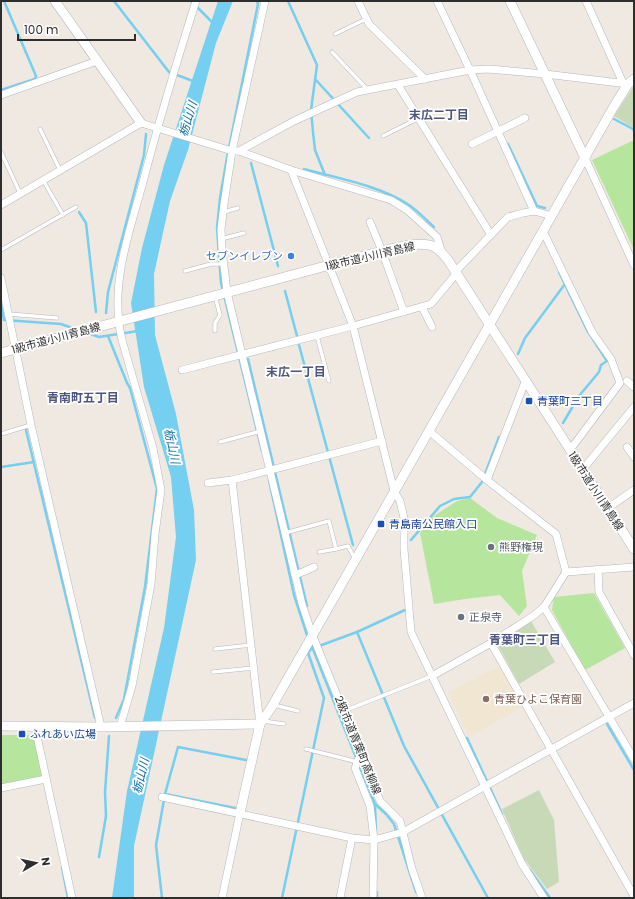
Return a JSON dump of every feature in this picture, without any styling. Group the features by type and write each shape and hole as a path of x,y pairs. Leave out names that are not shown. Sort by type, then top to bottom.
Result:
{"street":[{"path":"55,1 141,123 391,200 407,210 437,237 442,252"},
{"path":"124,727 151,584 155,534 161,490 153,448 122,340 119,283 124,254 158,129 196,1"},
{"name":"2級市道青葉町高柳線","path":"265,1 223,212 223,264 227,292 239,356 261,431 268,470 302,604 312,634 380,801 400,821 412,869 422,898"},
{"path":"358,1 369,24 425,80"},
{"path":"437,1 500,130 534,211"},
{"path":"510,1 634,265"},
{"path":"586,1 628,82"},
{"path":"1,95 97,61"},
{"path":"235,151 294,121 357,92 425,80 470,70 489,69 628,82"},
{"path":"222,898 261,722 628,82"},
{"path":"398,85 491,235"},
{"path":"472,144 525,118"},
{"path":"1,205 141,123"},
{"path":"291,170 353,326 394,491 400,501 404,518 404,549 411,632 522,864 544,898"},
{"path":"182,370 317,336 431,304 456,273 508,217 534,211 552,216"},
{"path":"370,222 404,312"},
{"path":"543,231 592,332 611,359 620,383 570,450"},
{"name":"1級市道小川青島線","path":"1,353 93,328 121,324 170,307 382,251 412,245 429,244 442,252 633,546"},
{"path":"1,278 30,425 101,727"},
{"path":"422,307 432,327"},
{"path":"627,381 634,387"},
{"path":"487,480 526,382"},
{"path":"583,470 634,407"},
{"path":"429,431 487,480 556,534 566,572 544,607 533,616 432,676"},
{"path":"208,483 232,480 382,441"},
{"path":"627,447 634,457"},
{"path":"232,480 253,668 261,722"},
{"path":"608,508 634,490"},
{"path":"295,574 306,572 314,566"},
{"path":"566,572 634,567"},
{"path":"598,569 599,592 634,655"},
{"path":"544,607 634,759"},
{"path":"491,642 634,895 626,898"},
{"path":"162,796 352,838 376,840 403,832 608,716 634,703"},
{"path":"1,726 124,727 261,722"},
{"path":"35,727 72,898"},
{"path":"361,753 355,768 370,806 376,840 373,898"},
{"path":"1,788 46,779"},
{"path":"340,898 352,838"}],"lane":[{"path":"335,34 366,19"},
{"path":"332,52 368,90"},
{"path":"383,136 419,118"},
{"path":"40,129 60,170"},
{"path":"1,152 20,194"},
{"path":"43,180 63,215"},
{"path":"1,250 76,207"},
{"path":"223,212 238,208"},
{"path":"222,239 244,232"},
{"path":"185,271 211,264 223,264"},
{"path":"215,295 220,315 215,324 215,331"},
{"path":"9,314 57,318"},
{"path":"317,336 329,381"},
{"path":"1,434 30,425"},
{"path":"220,442 261,431"},
{"path":"285,533 329,521 336,549"},
{"path":"319,552 348,546 355,559"},
{"path":"215,649 251,645"},
{"path":"213,672 253,668"},
{"path":"344,711 432,676"},
{"path":"272,705 298,711"},
{"path":"261,722 284,724"},
{"path":"306,749 354,761 356,766"}],"shaded area":[{"name":"青葉ひよこ保育園","path":"501,665 524,706 469,737 448,692"}],"green space":[{"path":"634,87 634,128 614,116"},
{"path":"634,140 634,250 592,160"},
{"path":"470,498 497,518 537,535 522,571 527,606 519,616 500,595 434,604 420,533 434,516 457,501"},
{"path":"594,593 625,648 585,670 552,610 554,597"},
{"path":"531,621 555,662 519,684 496,642"},
{"path":"1,735 33,735 43,778 1,787"},
{"path":"539,790 554,820 559,882 547,889 524,859 502,809"}],"water":[{"name":"栃山川","path":"218,1 233,1 216,43 188,150 170,201 154,274 155,335 176,414 194,510 196,560 134,846 134,898 112,898 127,791 164,628 176,537 171,477 144,387 131,303 142,248 164,165"}],"waterway":[{"path":"1,90 35,79 36,76 4,1"},
{"path":"114,1 169,72 193,81"},
{"path":"191,1 213,23"},
{"path":"229,148 258,4 257,1"},
{"path":"288,1 317,65 311,110 315,150 325,175"},
{"path":"316,80 369,138"},
{"path":"614,119 633,129 634,131"},
{"path":"106,313 108,292 144,155 146,134"},
{"path":"508,144 537,206 545,208"},
{"path":"228,152 220,198 217,228 221,283 262,451"},
{"path":"251,163 278,266"},
{"path":"304,169 358,183 398,198 419,213 434,227"},
{"path":"79,212 86,223 96,312"},
{"path":"559,272 587,330 607,361 601,365 599,372 579,396 563,423"},
{"path":"518,354 525,338 565,284"},
{"path":"285,291 297,336"},
{"path":"1,305 4,320 61,324 78,330"},
{"path":"88,333 99,337 138,331"},
{"path":"108,336 130,388 157,489 145,587 124,699 116,718"},
{"path":"299,345 353,545"},
{"path":"248,359 307,606"},
{"path":"26,430 95,718"},
{"path":"411,540 440,506 454,499 470,497 482,482 499,437"},
{"path":"1,467 34,462"},
{"path":"269,480 294,595 308,638"},
{"path":"319,646 357,632 405,610"},
{"path":"357,632 404,746 488,898"},
{"path":"311,644 357,760"},
{"path":"282,898 324,698 308,653 312,648"},
{"path":"607,724 634,770"},
{"path":"99,857 106,816 105,792 109,736"},
{"path":"467,738 502,814"},
{"path":"165,794 178,747 246,760"},
{"path":"359,765 375,804 376,833"},
{"path":"162,898 156,845 165,794 235,808"},
{"path":"375,804 394,824 416,892"},
{"path":"62,867 68,898"},
{"path":"530,870 550,898"},
{"path":"377,892 377,898"}],"place":[{"name":"セブンイレブン","path":"291,256"},
{"name":"青葉町三丁目","path":"529,401"},
{"name":"青島南公民館入口","path":"381,524"},
{"name":"熊野権現","path":"491,547"},
{"name":"正泉寺","path":"461,617"},
{"name":"青葉ひよこ保育園","path":"486,699"},
{"name":"ふれあい広場","path":"22,734"}],"district":[{"name":"末広二丁目","path":"439,115"},
{"name":"末広一丁目","path":"296,372"},
{"name":"青南町五丁目","path":"83,398"},
{"name":"青葉町三丁目","path":"525,640"}]}
